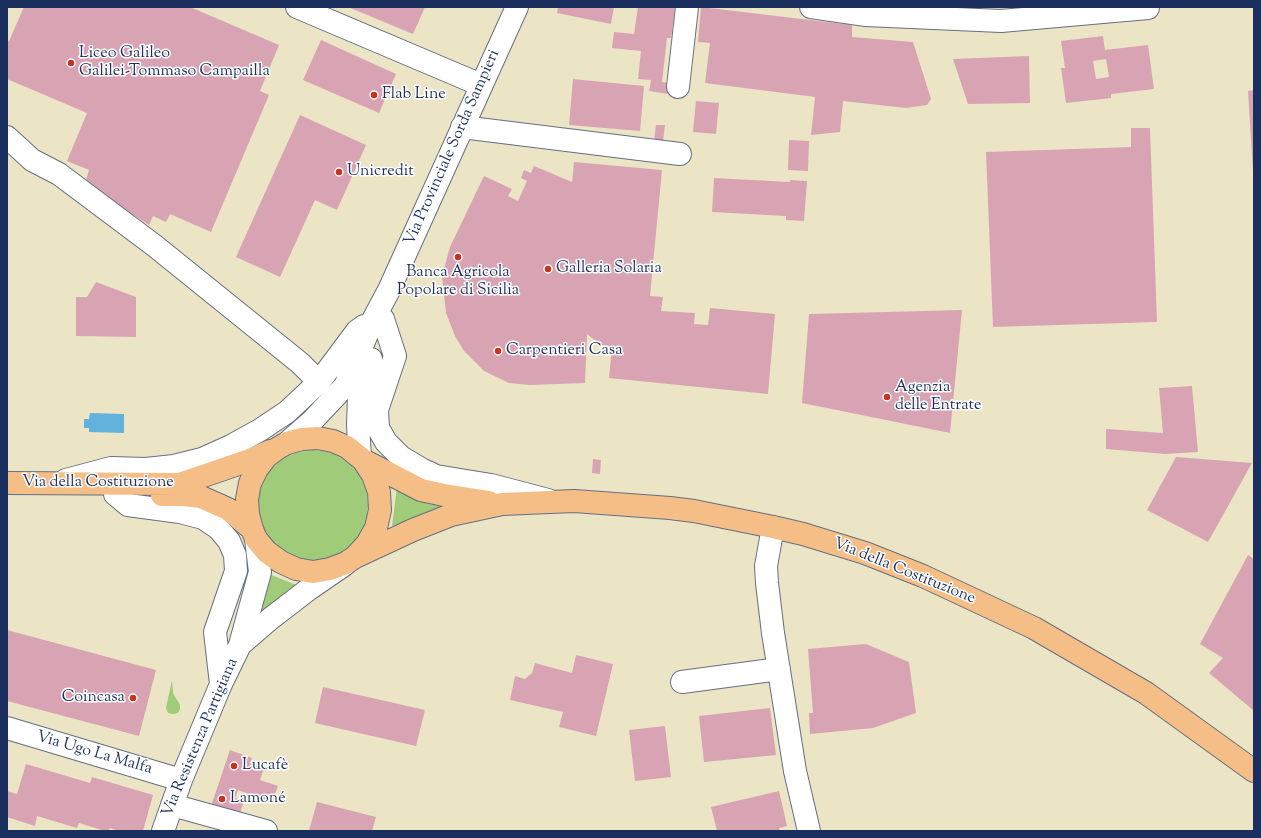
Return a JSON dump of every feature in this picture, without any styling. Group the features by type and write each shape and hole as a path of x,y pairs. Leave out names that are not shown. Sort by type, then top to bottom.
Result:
{"main road":[{"path":"318,438 333,441 347,447 361,458 421,490 502,504 451,515 413,530 330,569 313,572 296,569 281,562 267,552 254,534 248,514 247,499 250,484 257,469 266,457 283,446 302,439 318,438"},
{"name":"Via della Costituzione","path":"7,483 180,484 247,461 283,446"},
{"path":"350,560 367,544 376,528 380,510 379,492 373,475 361,458"},
{"name":"Via della Costituzione","path":"7,494 184,495 202,497 228,509 254,534"},
{"name":"Via della Costituzione","path":"502,504 574,501 694,511 803,534 865,553 922,576 1034,628 1146,693 1197,728 1247,766 1254,777"}],"street":[{"path":"297,7 481,85"},
{"path":"678,87 687,7"},
{"path":"811,7 866,15 1001,21 1148,8"},
{"name":"Via Provinciale Sorda Sampieri","path":"378,320 389,290 481,85 511,9"},
{"path":"462,127 680,154"},
{"path":"7,138 32,160 59,174 155,246 300,363 320,382"},
{"path":"48,484 111,468 146,469 174,466 202,458 231,446 260,430 287,412 320,382 358,331 378,320"},
{"path":"283,446 312,421 345,386 378,320"},
{"path":"361,458 358,425 359,396 378,320"},
{"path":"378,320 395,356 376,410 378,428 386,442 401,457 436,476 491,485 554,501"},
{"path":"115,494 128,505 180,512 203,518 218,528 229,541 235,555 236,571 215,632 221,684"},
{"path":"774,527 766,566 768,590 795,771 809,831"},
{"path":"240,645 260,572 254,534"},
{"path":"240,645 270,619 350,560"},
{"name":"Via Resistenza Partigiana","path":"162,831 181,780 221,684 240,645"},
{"path":"682,682 779,669"},
{"name":"Via Ugo La Malfa","path":"7,728 181,780"},
{"path":"172,805 266,831"}],"green space":[{"path":"313,450 334,454 344,459 352,466 359,474 364,484 368,505 364,526 359,536 352,544 344,551 334,556 313,560 292,556 282,551 274,544 267,536 262,526 258,505 262,484 267,474 274,466 282,459 292,454"},
{"path":"397,487 420,501 448,509 392,526"},
{"path":"269,574 299,586 256,617"},
{"path":"172,680 173,693 180,705 178,713 173,714 168,713 166,708"}],"water":[{"path":"90,413 124,414 124,433 89,432 89,428 84,428 84,419 89,419"}],"building":[{"path":"24,7 190,7 279,45 260,91 269,95 211,232 170,214 166,222 153,216 149,225 85,183 89,170 67,161 87,113 7,79 7,40 9,41"},
{"path":"348,7 425,7 413,34"},
{"path":"558,7 614,7 611,24 557,13"},
{"path":"638,7 675,7 671,38 667,38 662,82 669,83 668,94 649,91 651,80 638,79 641,51 612,48 614,32 634,34"},
{"path":"701,7 852,25 852,37 913,42 931,99 927,105 906,108 843,101 840,132 811,135 815,97 705,83 710,43 698,42"},
{"path":"1103,36 1105,50 1148,45 1154,89 1111,94 1111,98 1066,103 1061,68 1065,68 1061,41","holes":["1106,59 1109,77 1096,79 1093,61"]},
{"path":"321,40 396,74 379,113 303,80"},
{"path":"1029,56 1030,103 968,104 953,59"},
{"path":"573,79 644,86 640,131 569,125"},
{"path":"1254,90 1254,171 1253,171 1248,91"},
{"path":"696,101 719,103 716,134 693,132"},
{"path":"300,115 366,145 337,210 315,200 280,277 236,257"},
{"path":"656,125 665,125 663,142 654,141"},
{"path":"1131,128 1150,128 1157,322 993,327 986,152 1131,147"},
{"path":"789,140 809,141 808,171 788,170"},
{"name":"Galleria Solaria","path":"574,162 662,170 650,296 663,297 661,311 695,313 694,324 708,325 710,308 775,314 768,394 609,378 612,346 601,345 587,334 585,383 530,385 509,383 484,371 464,351 455,336 446,313 442,276 450,247 484,176 512,189 508,196 518,201 527,181 521,178 524,170 531,173 534,166 572,182"},
{"path":"714,178 790,182 790,180 807,181 804,221 786,220 786,216 712,212"},
{"path":"96,282 136,297 136,337 76,336 76,297 87,297"},
{"path":"962,310 950,433 802,403 809,314"},
{"path":"1192,386 1198,452 1165,454 1106,449 1106,429 1163,433 1159,388"},
{"path":"1176,457 1252,463 1208,542 1147,510"},
{"path":"593,459 601,460 600,474 592,473"},
{"path":"1248,555 1254,559 1254,711 1209,673 1223,658 1200,644"},
{"path":"7,630 156,670 139,736 7,701"},
{"path":"866,644 909,662 916,713 873,728 810,734 809,713 813,713 808,649"},
{"path":"576,655 613,664 596,736 559,727 563,712 510,700 515,676 525,679 532,673 535,663 572,673"},
{"path":"323,687 425,710 416,746 315,723"},
{"path":"770,708 776,755 704,762 699,716"},
{"path":"665,726 671,777 635,781 629,730"},
{"path":"230,750 252,758 250,764 264,768 260,780 278,786 272,802 238,790 235,798 244,801 239,816 211,806"},
{"path":"26,764 90,783 92,777 153,795 143,831 119,831 110,828 109,831 105,831 79,823 77,828 37,816 35,826 7,817 7,791 17,794"},
{"path":"779,791 787,826 779,828 780,831 717,831 711,807"},
{"path":"317,802 376,817 372,831 309,831"}],"place":[{"name":"Liceo Galileo Galilei-Tommaso Campailla","path":"71,63"},
{"name":"Flab Line","path":"374,95"},
{"name":"Unicredit","path":"339,172"},
{"name":"Banca Agricola Popolare di Sicilia","path":"458,257"},
{"name":"Galleria Solaria","path":"548,269"},
{"name":"Carpentieri Casa","path":"498,351"},
{"name":"Agenzia delle Entrate","path":"887,397"},
{"name":"Coincasa","path":"133,698"},
{"name":"Lucafè","path":"234,766"},
{"name":"Lamoné","path":"222,799"}]}
